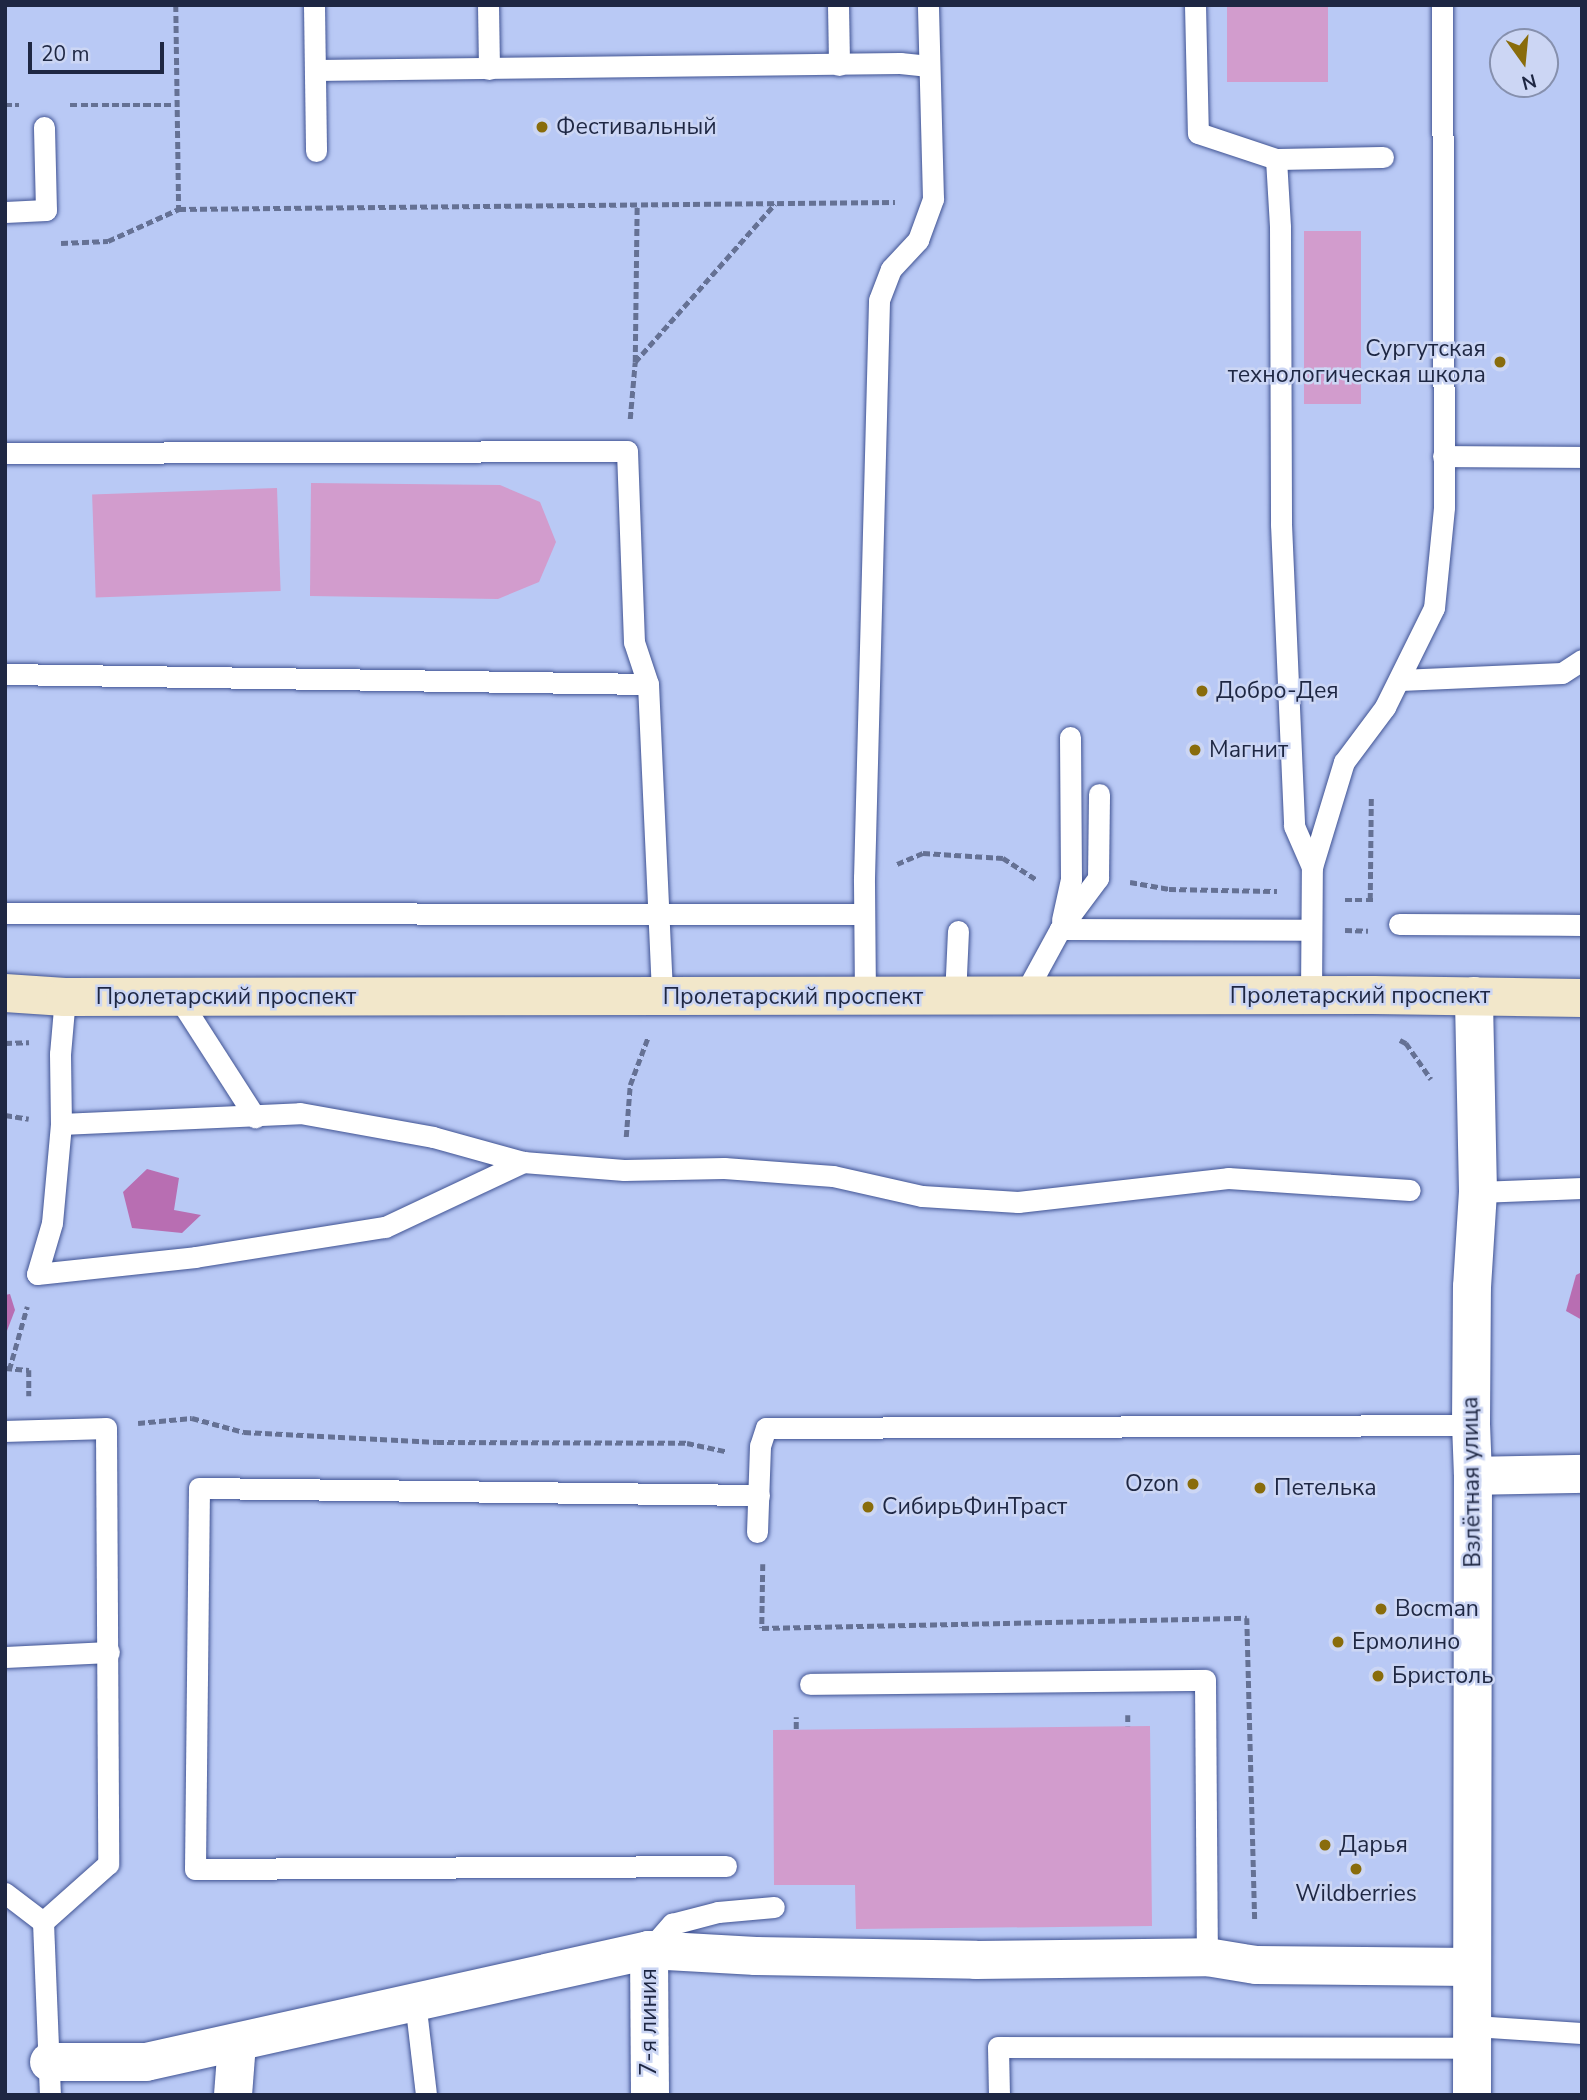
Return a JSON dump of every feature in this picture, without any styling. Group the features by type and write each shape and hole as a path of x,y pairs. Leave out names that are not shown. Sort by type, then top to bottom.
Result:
{"main road":[{"name":"Пролетарский проспект","path":"5,993 65,997 1582,998"}],"street":[{"name":"Взлётная улица","path":"1472,2095 1474,1476 1471,1425 1472,1287 1478,1192 1474,996"},
{"path":"1474,1476 1582,1474"},
{"path":"49,2078 237,2043 649,1950 756,1956 976,1960 1207,1957 1256,1965 1472,1967"},
{"name":"7-я линия","path":"649,1950 650,2095"},
{"path":"233,2095 237,2043"}],"lane":[{"path":"314,5 316,151"},
{"path":"488,5 489,69"},
{"path":"838,5 839,65"},
{"path":"865,998 863,914 879,300 891,269 918,240 933,199 928,5"},
{"path":"1195,5 1198,133 1276,159 1383,158"},
{"path":"1311,996 1312,867 1344,762 1400,680 1434,608 1444,507 1442,5"},
{"path":"315,71 929,66"},
{"path":"5,212 46,210 44,127"},
{"path":"1276,159 1280,227 1282,524 1294,825 1312,867"},
{"path":"5,453 627,451 634,642 648,684 662,997"},
{"path":"1444,456 1582,457"},
{"path":"1400,680 1562,673 1582,660"},
{"path":"5,674 648,684"},
{"path":"1060,929 1071,879 1070,737"},
{"path":"1023,997 1060,929 1098,878 1099,793"},
{"path":"5,914 863,914"},
{"path":"1399,924 1582,925"},
{"path":"1060,929 1310,930"},
{"path":"955,997 958,931"},
{"path":"65,997 60,1054 61,1124 52,1223 37,1274 195,1257 385,1227 523,1162"},
{"path":"178,997 256,1117"},
{"path":"61,1124 300,1113 433,1137 523,1162 624,1170 724,1168 833,1176 922,1196 1018,1202 1228,1178 1410,1190"},
{"path":"1478,1192 1582,1188"},
{"path":"757,1532 760,1446 766,1428 1471,1425"},
{"path":"5,1431 106,1428 108,1864 43,1922"},
{"path":"726,1866 195,1869 199,1488 759,1495"},
{"path":"5,1657 109,1652"},
{"path":"810,1684 1205,1680 1207,1957"},
{"path":"5,1894 43,1922"},
{"path":"649,1950 672,1924 718,1912 775,1907"},
{"path":"43,1922 49,2078"},
{"path":"415,2001 426,2095"},
{"path":"999,2095 998,2047 1582,2033"}],"path":[{"path":"176,5 179,209"},
{"path":"5,105 32,105"},
{"path":"58,105 177,105"},
{"path":"57,243 108,241 179,209 637,206 933,199"},
{"path":"635,362 776,204"},
{"path":"627,451 635,362 637,206"},
{"path":"1370,900 1371,793"},
{"path":"1138,881 1169,889 1270,889"},
{"path":"1310,930 1368,931 1368,942"},
{"path":"624,1170 631,1085 662,997"},
{"path":"29,1397 29,1370 7,1369 37,1274"},
{"path":"106,1428 192,1418 244,1432 423,1441 687,1443 736,1453 760,1446"},
{"path":"767,1559 761,1567 762,1628 772,1627"},
{"path":"1128,1714 1128,1726"},
{"path":"796,1717 796,1729"}],"shaded area":[{"path":"1227,5 1328,5 1328,82 1227,82"},
{"path":"1304,231 1361,231 1361,404 1304,404"},
{"path":"311,483 500,485 540,502 556,542 539,582 498,599 310,596"},
{"path":"277,488 281,591 96,597 92,494"},
{"path":"147,1169 179,1178 174,1210 201,1215 182,1233 132,1228 123,1192"},
{"path":"1582,1272 1582,1320 1566,1311 1576,1275"},
{"path":"10,1294 15,1310 5,1336 5,1295"},
{"path":"1150,1726 1152,1926 856,1929 855,1885 774,1885 773,1730"}],"place":[{"name":"Фестивальный","path":"542,127"},
{"name":"Сургутская технологическая школа","path":"1500,362"},
{"name":"Добро-Дея","path":"1202,691"},
{"name":"Магнит","path":"1195,750"},
{"name":"Ozon","path":"1193,1484"},
{"name":"Петелька","path":"1260,1488"},
{"name":"СибирьФинТраст","path":"868,1507"},
{"name":"Bocman","path":"1381,1609"},
{"name":"Ермолино","path":"1338,1642"},
{"name":"Бристоль","path":"1378,1676"},
{"name":"Дарья","path":"1325,1845"},
{"name":"Wildberries","path":"1356,1869"}]}
